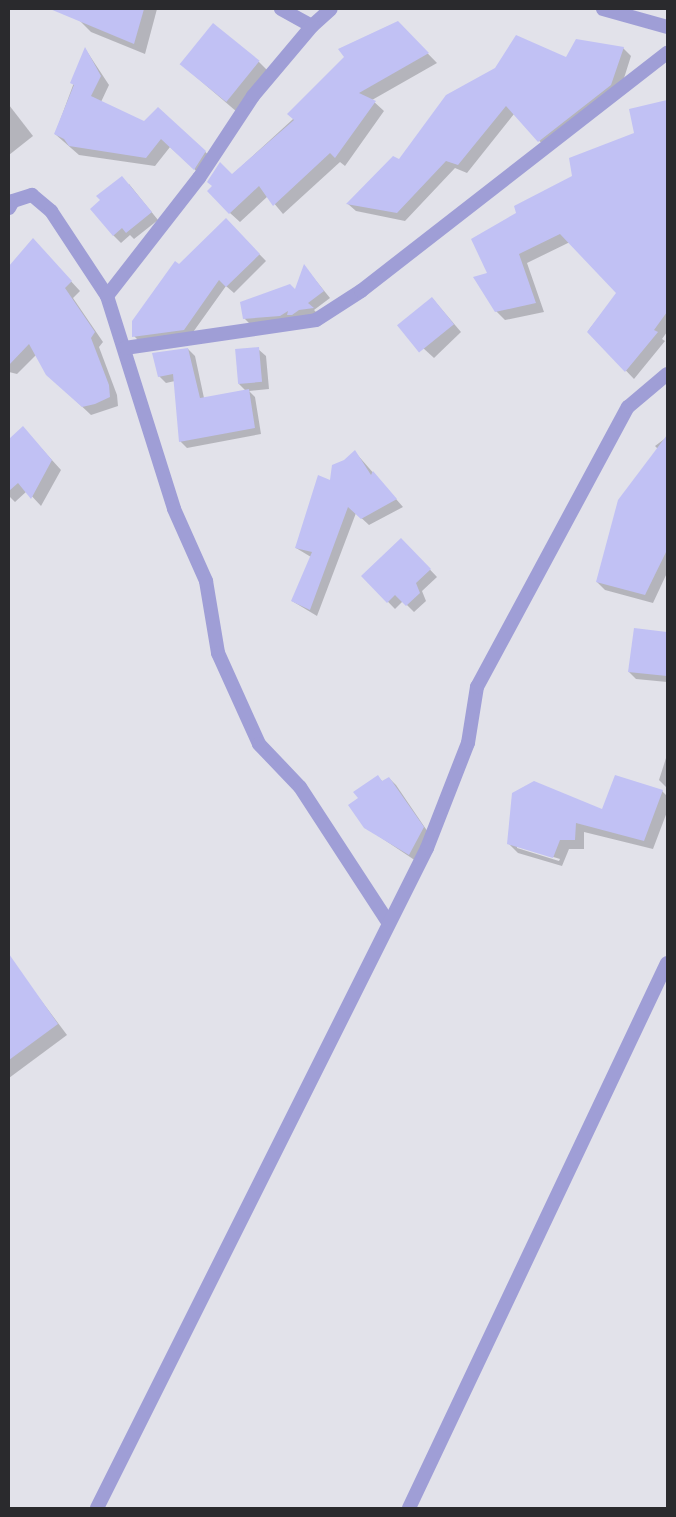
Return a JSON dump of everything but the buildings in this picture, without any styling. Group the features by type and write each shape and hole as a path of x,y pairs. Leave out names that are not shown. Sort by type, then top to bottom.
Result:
{"street":[{"path":"281,9 312,26"},
{"path":"107,296 199,178 253,96 312,26 331,9"},
{"path":"603,9 667,27"},
{"path":"125,348 316,320 361,291 667,53"},
{"path":"9,208 13,201 32,195 50,211 107,296 125,348 174,509 206,581 218,653 259,744 300,787 388,922"},
{"path":"97,1508 388,922 427,848 468,743 477,687 628,407 667,374"},
{"path":"409,1508 667,963"}]}
